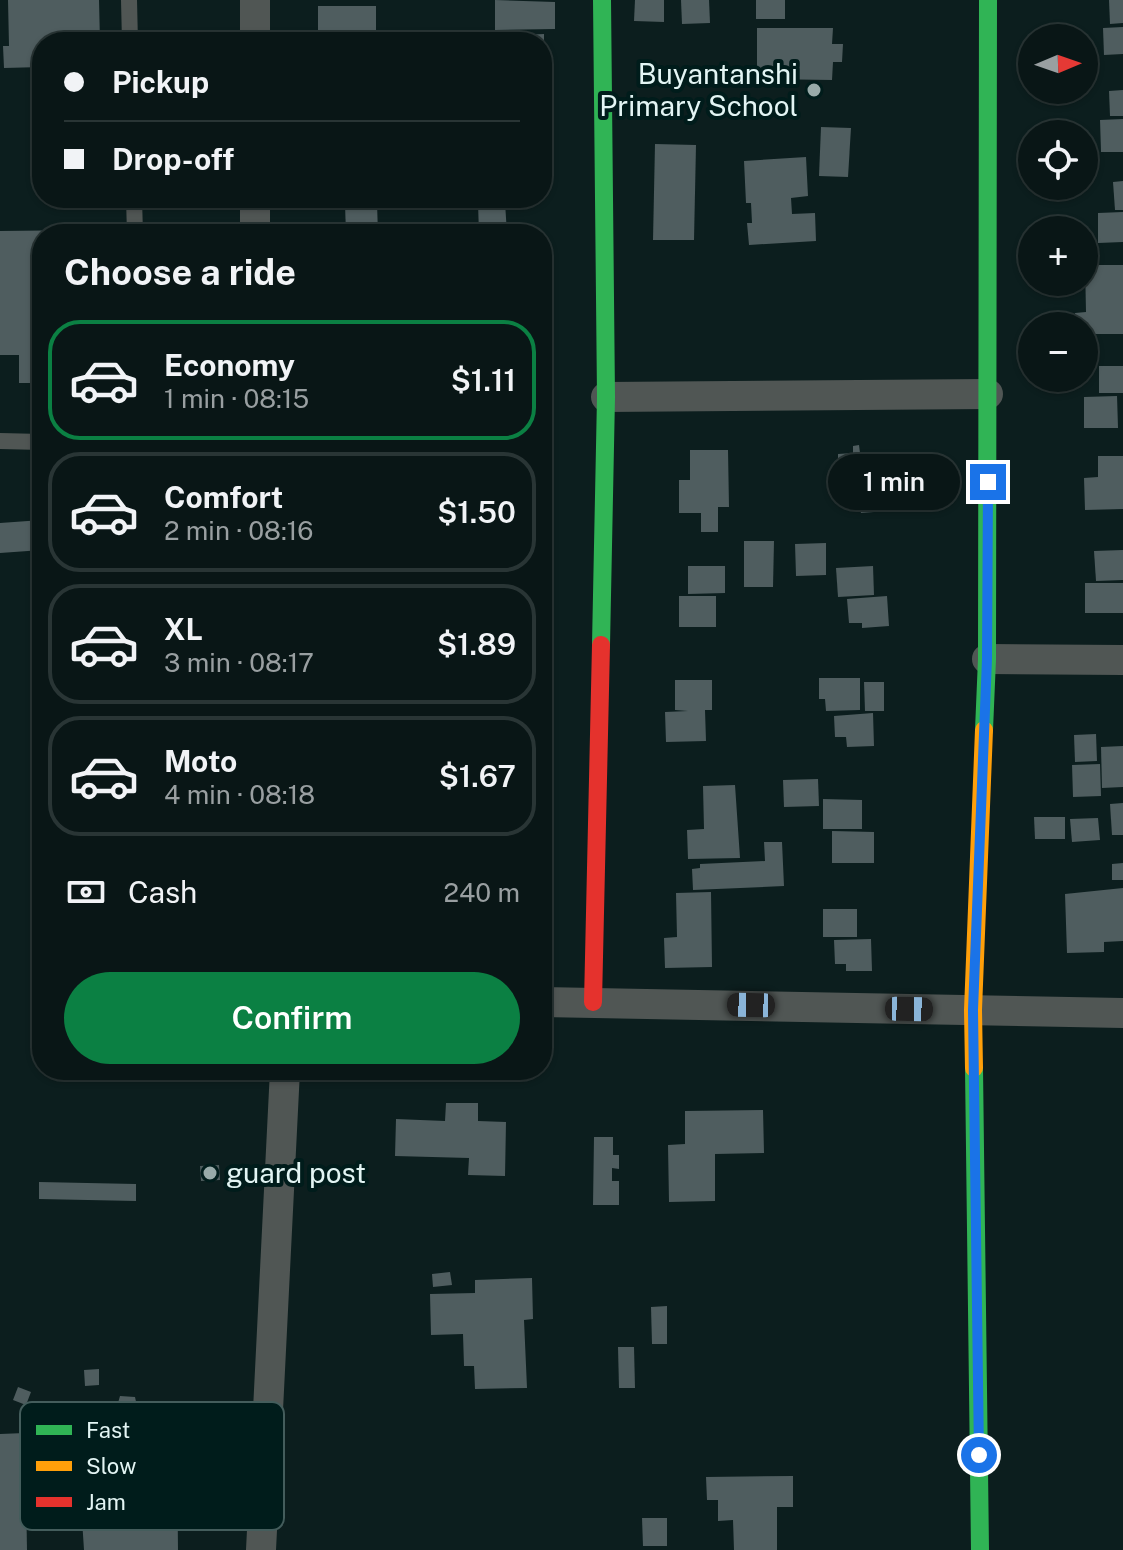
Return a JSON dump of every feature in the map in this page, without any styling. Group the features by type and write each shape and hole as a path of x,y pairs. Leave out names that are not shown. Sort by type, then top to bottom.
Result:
{"street":[{"path":"255,0 255,32"},
{"path":"593,1002 606,397 602,0"},
{"path":"980,1550 973,1010 987,659 988,0"},
{"path":"606,397 988,394"},
{"path":"987,659 1123,660"},
{"path":"552,1002 1123,1013"},
{"path":"268,1402 284,1080"},
{"path":"261,1550 262,1530"}],"lane":[{"path":"129,0 130,32"},
{"path":"0,441 32,442"}],"building":[{"path":"8,0 99,0 100,32 32,32 32,67 4,68 3,46 9,46"},
{"path":"495,0 555,2 555,29 495,30"},
{"path":"635,0 664,0 664,22 634,21"},
{"path":"681,0 709,0 710,23 682,24"},
{"path":"756,0 785,0 785,19 756,19"},
{"path":"1109,0 1123,0 1123,23 1110,24"},
{"path":"318,6 376,6 376,32 318,32"},
{"path":"1123,27 1123,54 1104,55 1103,28"},
{"path":"757,28 833,28 832,44 843,44 842,62 833,62 832,80 757,79"},
{"path":"1123,90 1123,116 1110,116 1109,91"},
{"path":"1123,119 1123,152 1101,152 1100,120"},
{"path":"821,127 851,128 848,177 819,176"},
{"path":"655,144 696,145 694,240 653,240"},
{"path":"806,157 808,196 791,198 792,214 815,213 816,241 749,245 747,223 752,223 751,203 746,203 744,161"},
{"path":"1123,181 1123,210 1115,210 1113,182"},
{"path":"345,208 377,208 378,224 346,224"},
{"path":"478,208 505,208 506,224 479,224"},
{"path":"1123,212 1123,242 1098,243 1098,213"},
{"path":"0,231 32,231 32,383 19,383 19,355 0,355"},
{"path":"1098,265 1123,265 1123,334 1098,334 1098,312 1086,312 1086,296 1098,296"},
{"path":"1099,366 1123,366 1123,393 1099,393"},
{"path":"1117,396 1118,428 1084,428 1084,397"},
{"path":"859,445 860,453 895,453 895,480 838,480 838,454 853,453 853,446"},
{"path":"690,450 728,450 729,507 718,507 718,532 701,532 701,513 679,513 679,480 690,480"},
{"path":"1098,456 1123,456 1123,509 1085,510 1084,478 1098,477"},
{"path":"885,481 887,511 861,513 860,509 850,509 848,484"},
{"path":"32,521 32,551 0,553 0,523"},
{"path":"744,541 774,541 773,587 744,587"},
{"path":"826,543 826,575 796,576 795,544"},
{"path":"1123,550 1123,580 1096,581 1094,551"},
{"path":"688,566 725,566 725,593 688,594"},
{"path":"873,566 874,595 838,597 836,568"},
{"path":"1085,583 1123,583 1123,613 1085,613"},
{"path":"679,596 716,596 716,627 679,627"},
{"path":"887,596 889,626 862,628 862,623 849,623 847,599"},
{"path":"819,678 860,678 860,710 826,711 825,699 819,699"},
{"path":"675,680 712,680 712,710 705,710 706,741 666,742 665,712 688,711 675,710"},
{"path":"864,682 884,682 884,711 865,711"},
{"path":"873,713 874,746 847,747 846,737 835,737 834,716"},
{"path":"1096,734 1097,761 1075,762 1074,735"},
{"path":"1123,746 1123,787 1102,788 1101,747"},
{"path":"1100,764 1101,796 1073,797 1072,765"},
{"path":"818,779 819,806 784,807 783,780"},
{"path":"735,785 740,858 688,859 687,830 704,829 703,786"},
{"path":"823,799 862,800 862,829 823,829"},
{"path":"1123,803 1123,835 1112,835 1110,804"},
{"path":"1034,817 1065,817 1065,839 1035,839"},
{"path":"1098,818 1100,840 1072,842 1070,819"},
{"path":"832,831 874,832 874,863 832,863"},
{"path":"764,842 782,842 784,886 693,890 692,869 700,868 700,864 765,861"},
{"path":"1123,863 1123,880 1112,880 1112,864"},
{"path":"1123,888 1123,941 1104,942 1104,952 1067,953 1065,894"},
{"path":"711,892 712,967 665,968 664,938 677,937 676,893"},
{"path":"823,909 857,909 857,937 823,937"},
{"path":"871,939 872,971 846,971 846,964 835,964 834,940"},
{"path":"446,1103 478,1103 478,1121 506,1122 505,1176 468,1175 469,1158 395,1156 396,1119 445,1121"},
{"path":"763,1110 764,1153 715,1154 715,1201 669,1202 668,1145 685,1144 685,1111"},
{"path":"594,1137 613,1137 613,1155 619,1155 619,1169 612,1168 612,1181 619,1181 619,1205 593,1205"},
{"name":"guard post","path":"219,1165 220,1180 201,1181 200,1166"},
{"path":"39,1182 136,1184 136,1201 39,1199"},
{"path":"450,1272 452,1285 433,1287 432,1274"},
{"path":"532,1278 533,1319 524,1320 527,1388 475,1389 474,1366 464,1366 463,1334 431,1335 430,1294 475,1293 475,1280"},
{"path":"667,1306 667,1344 652,1344 651,1307"},
{"path":"618,1347 634,1347 635,1388 619,1388"},
{"path":"99,1369 99,1385 85,1386 84,1370"},
{"path":"18,1387 31,1392 27,1402 13,1400"},
{"path":"120,1396 135,1397 136,1402 118,1402"},
{"path":"20,1433 20,1530 27,1530 27,1550 0,1550 0,1434"},
{"path":"793,1476 793,1507 777,1507 777,1550 734,1550 733,1520 718,1521 718,1500 707,1500 706,1477"},
{"path":"642,1518 667,1518 667,1546 643,1546"},
{"path":"83,1530 178,1530 178,1550 84,1550"}],"traffic: fast":[{"path":"601,645 606,397 602,0"},
{"path":"984,730 987,659 988,0"},
{"path":"974,1068 980,1550"}],"traffic: slow":[{"path":"974,1068 973,1010 984,730"}],"traffic: jam":[{"path":"593,1002 601,645"}],"place":[{"name":"Buyantanshi Primary School","path":"814,90"},
{"name":"guard post","path":"210,1173"}],"route":[{"path":"979,1455 973,1010 987,659 988,482"}]}
